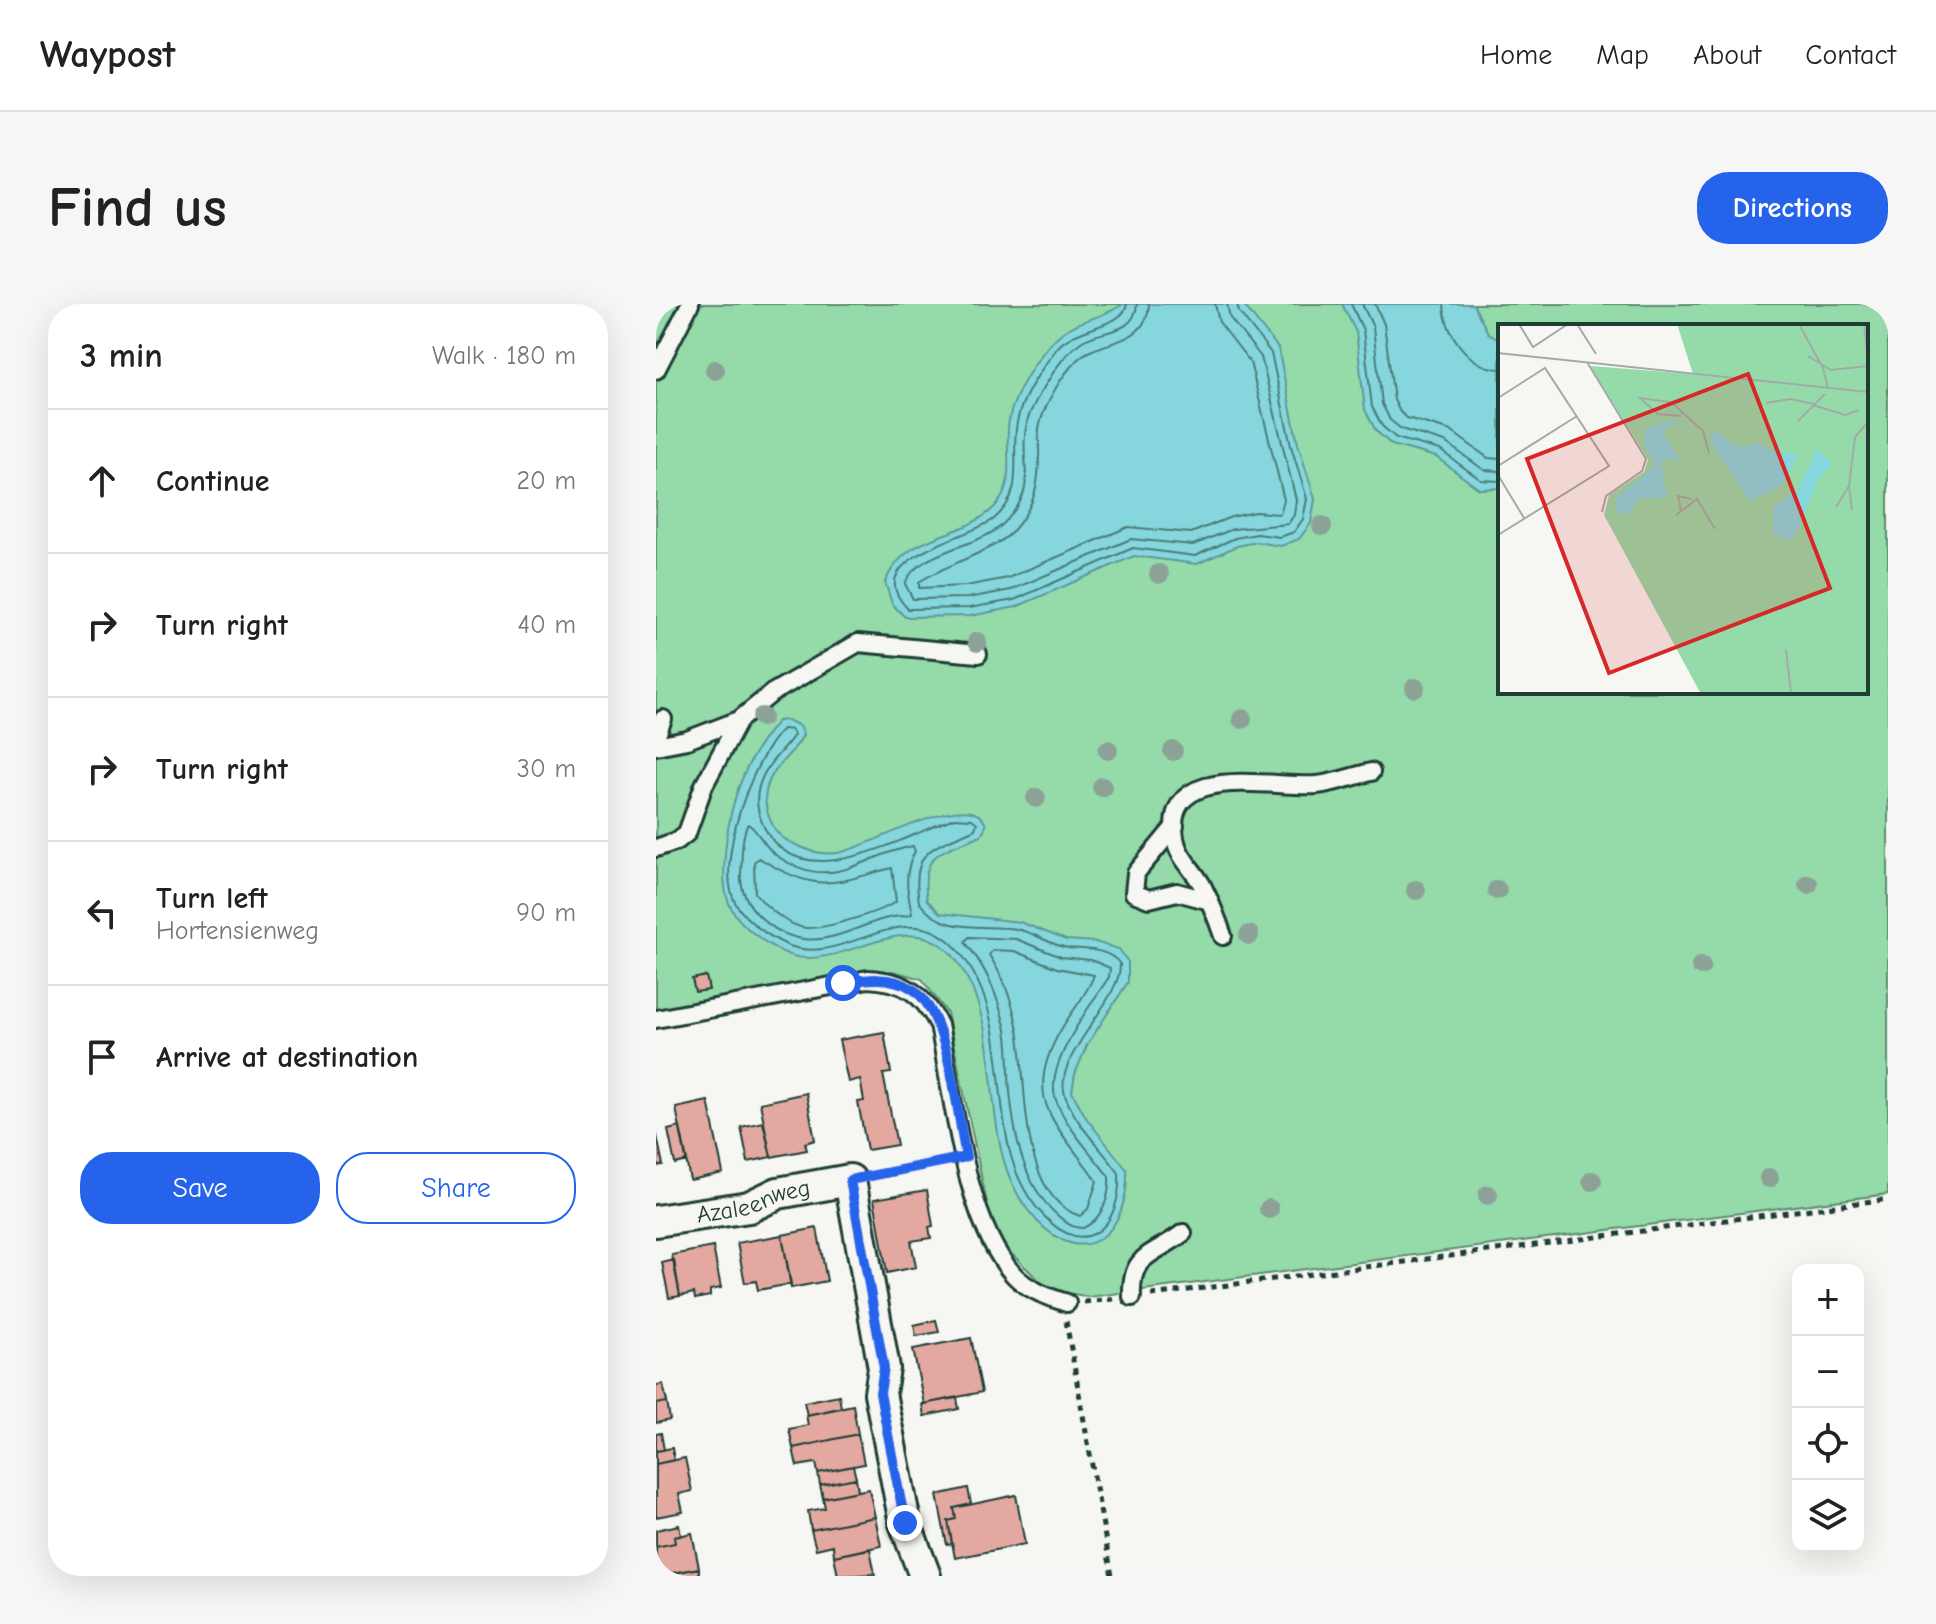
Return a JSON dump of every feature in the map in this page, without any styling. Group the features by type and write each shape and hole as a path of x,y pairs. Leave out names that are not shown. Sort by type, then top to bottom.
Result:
{"street":[{"name":"Azaleenweg","path":"656,1221 749,1207 778,1193 850,1180"},
{"path":"850,1180 884,1368 880,1393 905,1523 925,1576"}],"lane":[{"path":"656,370 690,304"},
{"path":"656,746 687,740 739,720 772,693 858,643 978,654"},
{"path":"656,738 663,719"},
{"path":"656,848 677,841 687,833 710,773 739,720"},
{"path":"1210,901 1177,892 1149,899 1134,893 1136,873 1175,826 1185,799 1206,786 1259,782 1318,785 1371,772"},
{"path":"1175,826 1179,851 1210,901 1223,936"},
{"path":"656,1019 868,979 888,980 910,987 927,1002 939,1025 981,1220 1014,1276 1039,1294 1067,1303"},
{"path":"1132,1297 1132,1271 1140,1259 1183,1233"}],"path":[{"path":"850,1180 966,1157"},
{"path":"1112,1576 1066,1327 1067,1303 1888,1199"}],"green space":[{"path":"656,304 1888,304 1888,1194 1089,1297 1048,1289 994,1237 947,1013 922,979 893,971 836,975 656,1013"}],"water":[{"path":"1123,304 1243,304 1278,348 1298,444 1315,499 1311,523 1299,539 1281,546 1257,542 1237,546 1197,564 1134,556 1016,607 970,616 905,617 892,604 885,582 894,566 918,546 975,521 999,503 1007,481 1011,410 1026,378 1062,333"},
{"path":"1342,304 1473,304 1488,333 1498,340 1498,488 1479,489 1436,457 1392,445 1376,431 1365,410 1356,332"},
{"path":"788,720 801,727 803,735 773,773 765,797 770,820 782,837 811,851 837,853 942,814 962,811 977,814 986,826 981,835 937,855 927,871 927,900 940,913 1020,922 1066,940 1095,942 1119,949 1128,962 1128,982 1087,1045 1075,1074 1072,1092 1087,1119 1127,1170 1121,1210 1102,1238 1088,1244 1073,1244 1056,1236 1037,1221 1017,1193 1004,1162 984,1025 974,992 957,961 941,945 924,937 905,936 806,958 785,953 765,942 736,916 727,898 724,877 730,817 741,782 756,750 778,721"}],"building":[{"path":"706,976 709,990 695,992 692,979"},
{"path":"884,1032 891,1073 883,1074 897,1145 867,1150 858,1102 864,1101 860,1079 848,1082 839,1040"},
{"path":"806,1093 815,1140 805,1143 807,1150 771,1157 760,1103"},
{"path":"708,1101 723,1173 690,1180 676,1108"},
{"path":"763,1122 771,1157 748,1162 741,1127"},
{"path":"680,1127 687,1161 675,1164 668,1130"},
{"path":"656,1131 663,1165 656,1166"},
{"path":"927,1190 933,1226 929,1227 931,1238 911,1241 916,1267 887,1273 874,1199"},
{"path":"817,1228 827,1281 791,1288 782,1235"},
{"path":"782,1235 791,1284 758,1290 756,1281 745,1283 737,1243"},
{"path":"713,1247 721,1288 710,1290 710,1296 695,1299 694,1293 680,1296 672,1255"},
{"path":"674,1260 680,1296 669,1298 662,1263"},
{"path":"936,1320 939,1332 916,1336 914,1325"},
{"path":"971,1338 982,1392 924,1404 913,1349"},
{"path":"663,1384 667,1402 656,1404 656,1385"},
{"path":"839,1395 841,1408 807,1415 804,1402"},
{"path":"957,1398 959,1409 924,1416 922,1404"},
{"path":"667,1402 670,1420 656,1423 656,1404"},
{"path":"853,1405 858,1434 793,1448 789,1429 808,1425 806,1415"},
{"path":"661,1433 664,1450 656,1451 656,1434"},
{"path":"858,1434 864,1464 818,1473 816,1463 797,1466 793,1448"},
{"path":"672,1448 674,1460 656,1464 656,1451"},
{"path":"685,1458 692,1491 679,1494 683,1512 656,1517 656,1464"},
{"path":"853,1466 856,1478 820,1485 818,1473"},
{"path":"856,1478 858,1491 823,1498 820,1485"},
{"path":"968,1488 971,1504 954,1508 956,1519 948,1521 952,1544 947,1545 937,1495"},
{"path":"869,1489 875,1517 811,1530 808,1511 825,1508 823,1498"},
{"path":"1016,1495 1025,1544 955,1558 948,1521 956,1519 954,1508"},
{"path":"875,1517 881,1546 834,1556 833,1545 816,1549 811,1530"},
{"path":"679,1525 681,1536 674,1537 675,1543 656,1547 656,1530"},
{"path":"692,1533 699,1568 656,1576 656,1547 675,1543 674,1537"},
{"path":"870,1549 875,1574 838,1576 834,1556"},
{"path":"699,1568 699,1576 661,1576"}],"route":[{"path":"843,983 888,980 910,987 927,1002 939,1025 966,1157 850,1180 884,1368 880,1393 905,1523"}]}
